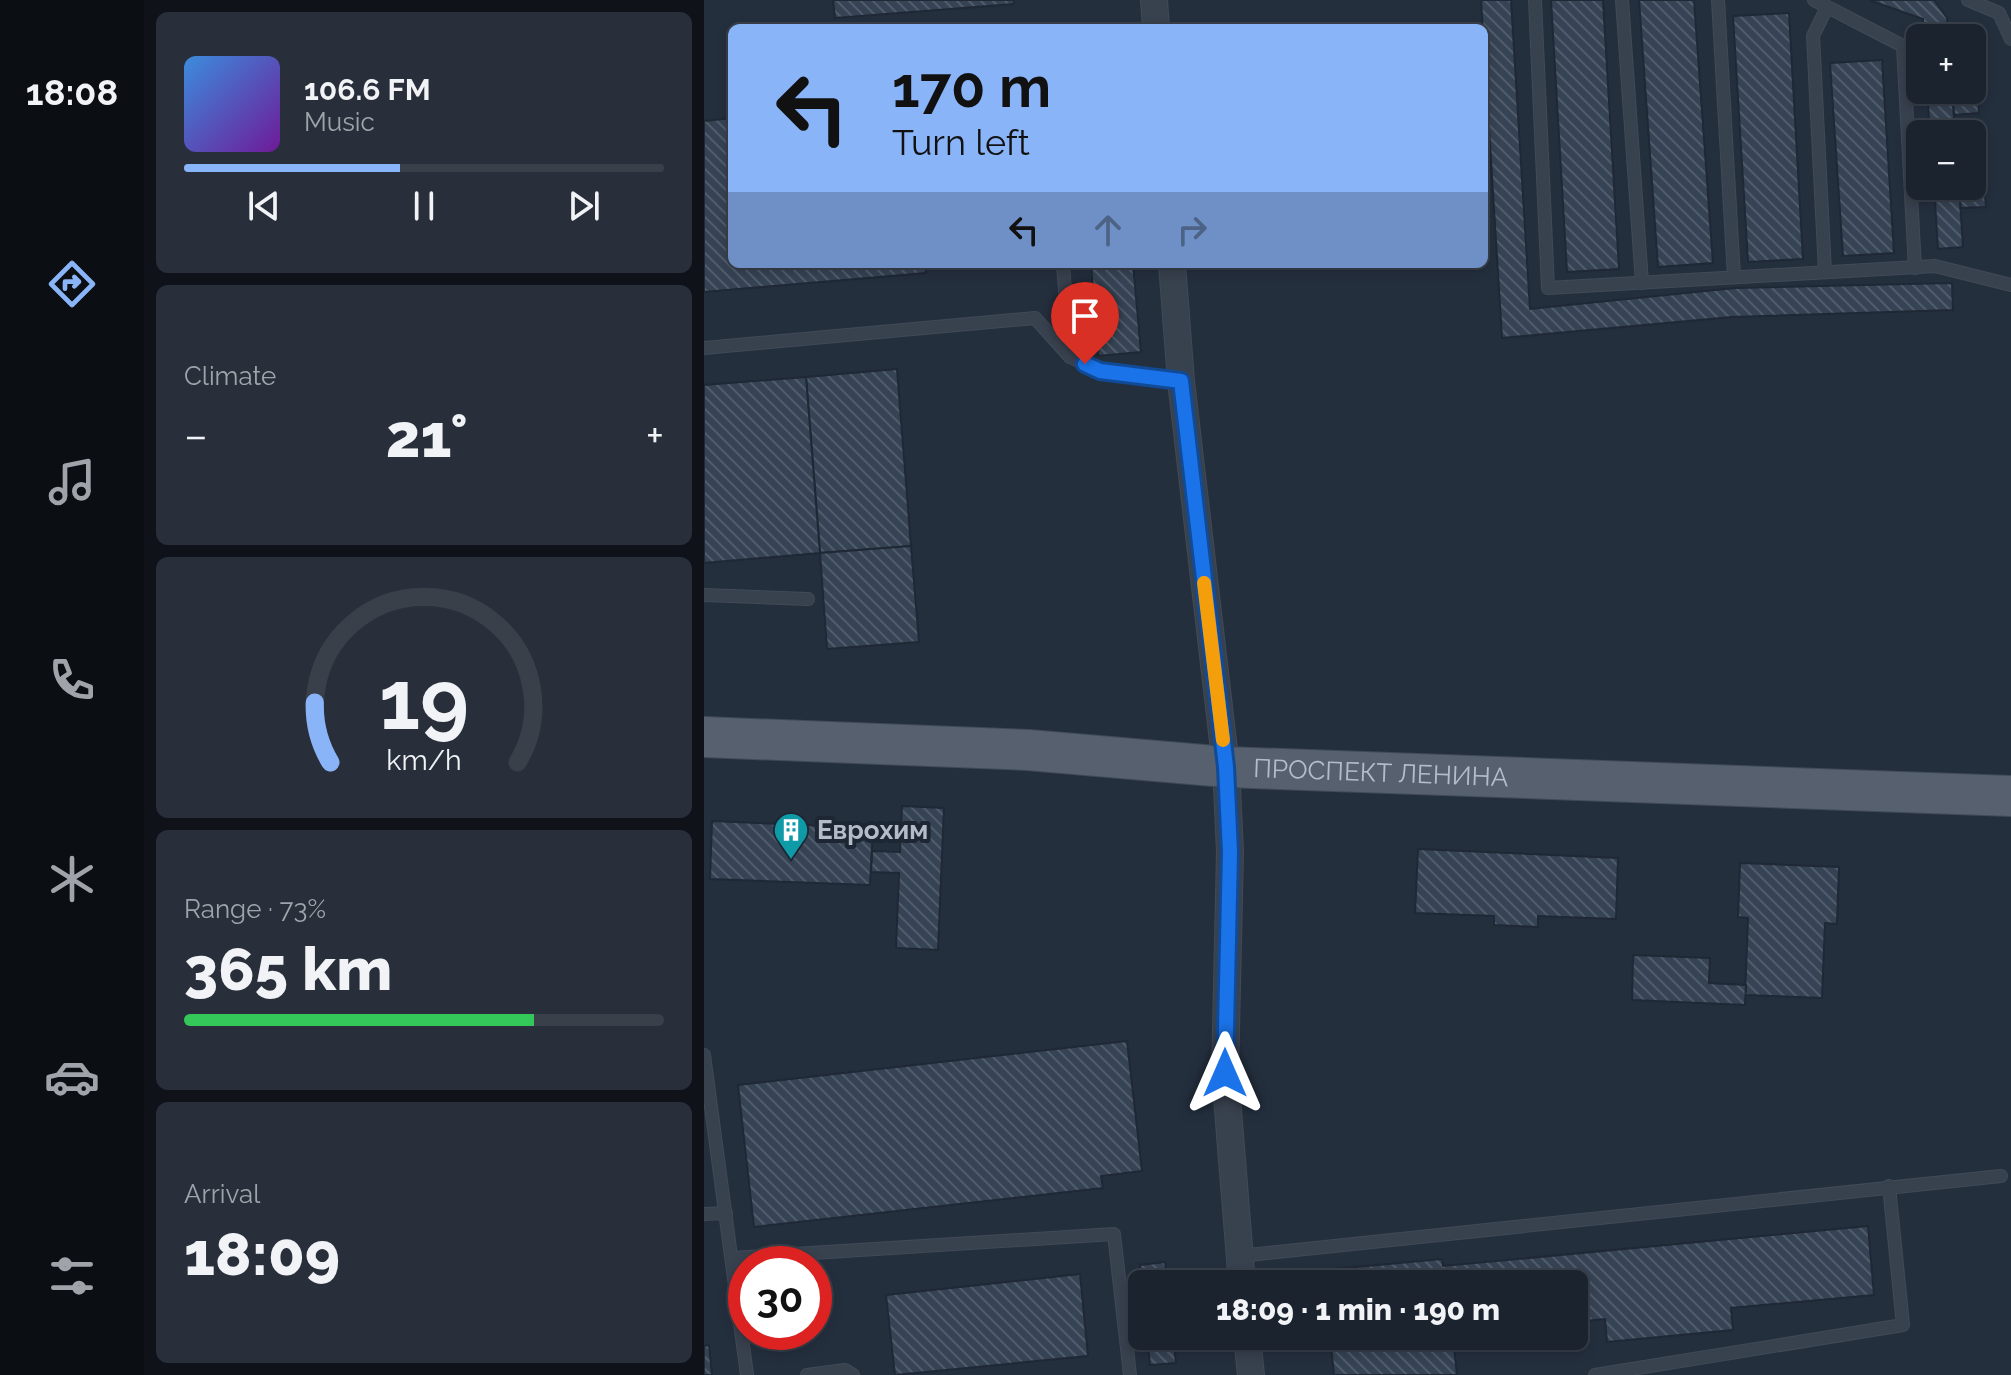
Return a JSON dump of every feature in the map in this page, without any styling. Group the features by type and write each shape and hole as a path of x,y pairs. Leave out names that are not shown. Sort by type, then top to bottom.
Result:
{"main road":[{"name":"ПРОСПЕКТ ЛЕНИНА","path":"704,737 1028,750 1226,767 2011,796"}],"street":[{"path":"1154,0 1156,24"},
{"path":"1172,268 1181,381 1226,767 1230,852 1225,1073 1240,1270"},
{"path":"1248,1350 1251,1375"}],"lane":[{"path":"1535,0 1548,288 1935,266 2011,285"},
{"path":"1622,0 1642,283"},
{"path":"1718,0 1734,277"},
{"path":"1814,0 1903,46 1915,268"},
{"path":"1968,0 1999,13 2011,39"},
{"path":"1825,272 1813,36 1827,7"},
{"path":"1063,268 1070,357"},
{"path":"704,348 1035,318 1070,357 1100,371 1181,381"},
{"path":"704,595 808,599"},
{"path":"704,1055 730,1246"},
{"path":"1239,1256 2001,1176"},
{"path":"1595,1375 1903,1325 1889,1186"},
{"path":"704,1214 726,1213"},
{"path":"832,1252 1114,1234 1130,1375"},
{"path":"744,1350 747,1375"},
{"path":"807,1375 845,1370 853,1375"}],"building":[{"path":"833,0 1014,0 1014,4 835,18"},
{"path":"1481,0 1511,0 1530,309 1735,288 1952,283 1953,310 1732,317 1502,338 1488,113 1488,24 1482,24"},
{"path":"1551,0 1603,0 1619,269 1567,272"},
{"path":"1639,0 1694,0 1713,263 1658,267"},
{"path":"1869,0 1934,0 1947,18 1948,24 1923,24 1923,19"},
{"path":"1789,13 1803,259 1748,262 1733,16"},
{"path":"1882,60 1894,253 1843,256 1830,63"},
{"path":"1928,104 1953,104 1954,120 1929,120"},
{"path":"1953,104 1978,104 1979,113 1954,115"},
{"path":"728,118 728,268 925,268 926,273 704,292 704,121"},
{"path":"1935,200 1960,200 1963,247 1938,249"},
{"path":"1960,200 1985,200 1986,207 1960,208"},
{"path":"1091,268 1133,268 1141,352 1098,356"},
{"path":"897,369 911,546 820,553 806,377"},
{"path":"806,377 820,553 704,563 704,385"},
{"path":"911,546 919,642 827,649 820,553"},
{"path":"902,806 944,808 938,950 896,948 899,873 871,872 872,851 900,852"},
{"name":"Еврохим","path":"712,821 873,828 870,885 710,879"},
{"path":"1418,849 1618,858 1616,919 1538,916 1538,927 1494,925 1494,916 1415,913"},
{"path":"1740,863 1839,867 1837,924 1825,923 1822,998 1745,995 1748,918 1738,917"},
{"path":"1633,955 1710,958 1709,983 1746,985 1745,1005 1632,1000"},
{"path":"1127,1041 1142,1171 1101,1176 1103,1188 754,1227 738,1085"},
{"path":"1868,1226 1874,1295 1731,1308 1733,1330 1607,1342 1605,1319 1588,1321 1588,1270 1324,1270 1442,1259 1443,1266"},
{"path":"1165,1262 1166,1270 1141,1270 1140,1265"},
{"path":"1080,1274 1088,1356 895,1375 886,1295"},
{"path":"709,1345 712,1375 704,1375 704,1346"},
{"path":"1148,1350 1175,1350 1176,1363 1150,1365"},
{"path":"1331,1350 1454,1350 1457,1375 1334,1375"}],"slow traffic":[{"path":"1204,583 1223,740"}],"place":[{"name":"Еврохим","path":"791,861"}],"route":[{"path":"1085,364 1100,371 1181,381 1226,767 1230,852 1225,1073"}]}
